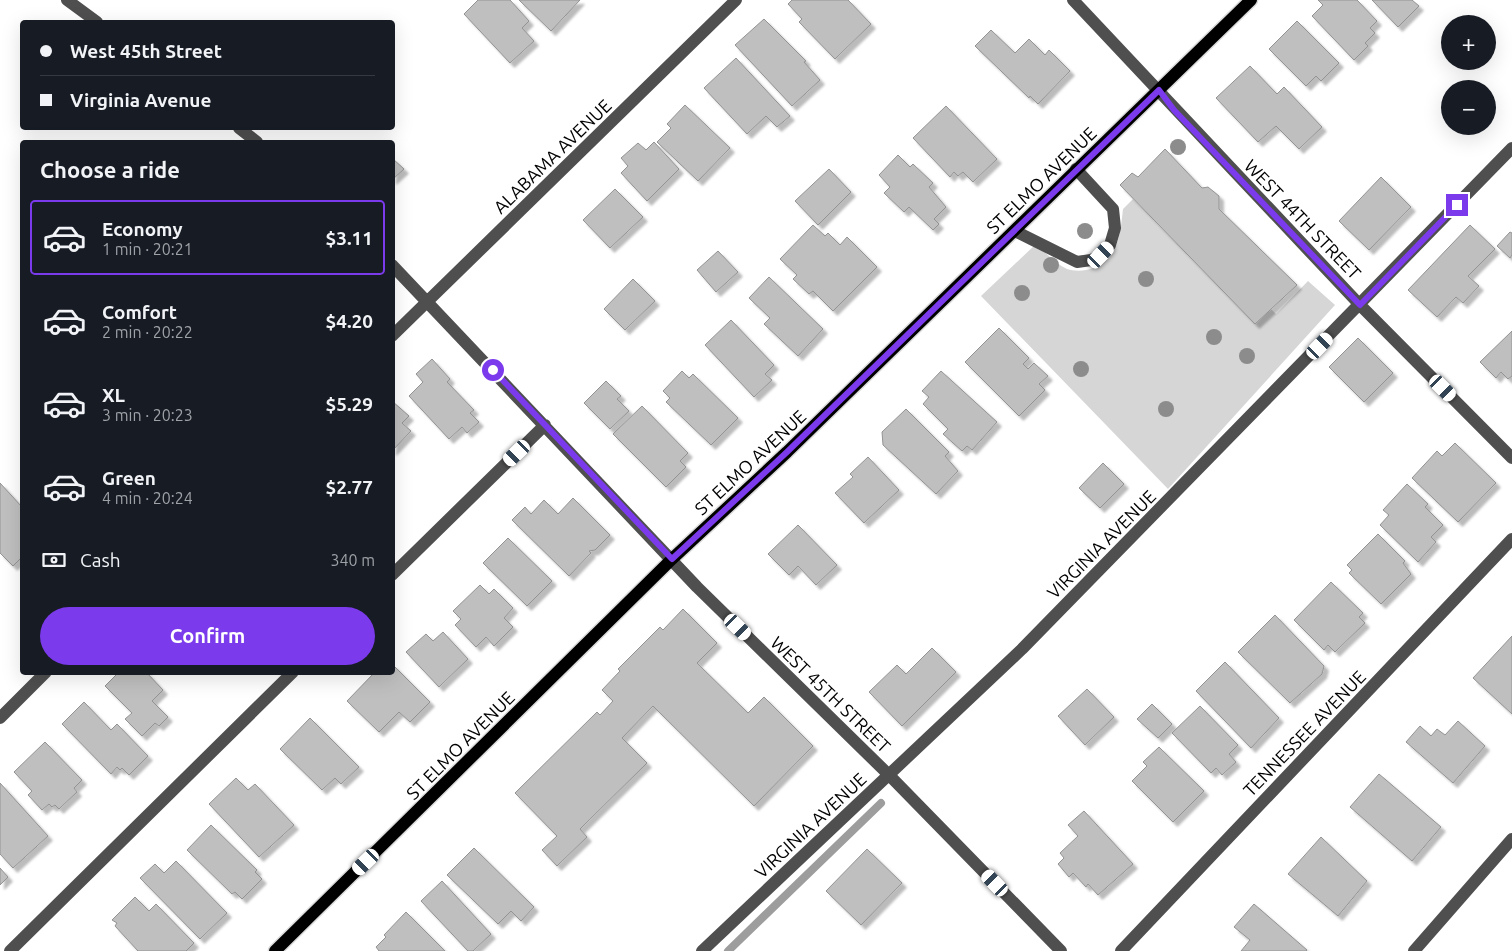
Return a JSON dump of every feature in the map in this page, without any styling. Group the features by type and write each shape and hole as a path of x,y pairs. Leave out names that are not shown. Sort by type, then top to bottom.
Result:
{"main road":[{"name":"ST ELMO AVENUE","path":"275,951 672,559 787,452 1251,0"}],"street":[{"path":"66,0 94,20"},
{"name":"ALABAMA AVENUE","path":"395,333 736,0"},
{"name":"WEST 44TH STREET","path":"1073,0 1159,90 1174,110 1360,305 1512,458"},
{"path":"242,130 254,140"},
{"name":"VIRGINIA AVENUE","path":"702,951 1022,649 1512,148"},
{"path":"1015,231 1077,262 1090,260 1101,255 1110,245 1115,222 1113,209 1076,169"},
{"name":"WEST 45TH STREET","path":"395,268 429,301 672,559 696,587 889,775 1061,951"},
{"path":"395,572 545,425"},
{"name":"TENNESSEE AVENUE","path":"1121,951 1512,539"},
{"path":"0,718 43,675"},
{"path":"10,951 290,675"},
{"path":"1414,951 1512,839"}],"shaded area":[{"path":"1133,199 1255,324 1271,309 1276,314 1308,281 1335,305 1168,489 981,296 1036,244 1055,261 1069,270 1086,270 1097,267 1105,262 1111,255 1118,239 1123,209"}],"building":[{"path":"478,0 510,0 529,21 522,28 534,41 510,63 464,14"},
{"path":"519,0 580,0 551,31"},
{"path":"792,0 848,0 871,24 835,59 799,22 802,19 788,4"},
{"path":"1318,0 1357,0 1377,21 1370,28 1375,33 1365,43 1368,46 1354,60 1312,16 1323,5"},
{"path":"1372,0 1412,0 1419,6 1398,27"},
{"path":"764,19 806,61 804,62 820,80 792,106 735,45"},
{"path":"1297,21 1339,63 1321,81 1316,76 1306,86 1269,49"},
{"path":"991,30 1015,53 1029,39 1045,55 1049,50 1070,71 1038,104 1030,96 1029,98 975,46"},
{"path":"736,58 790,116 777,127 766,116 747,134 704,88"},
{"path":"1250,66 1277,94 1284,87 1322,127 1299,149 1276,126 1258,142 1216,98"},
{"path":"685,105 730,148 698,181 657,142 671,128 667,124"},
{"path":"946,106 997,159 973,182 963,172 958,176 954,172 950,177 913,138"},
{"path":"654,142 679,169 647,201 621,173 628,166 621,158 638,143 646,150"},
{"path":"1165,149 1202,188 1208,187 1219,196 1219,209 1297,285 1255,324 1120,185 1132,173 1138,177"},
{"path":"898,155 910,167 913,164 933,183 929,187 946,207 934,219 939,224 933,230 909,207 904,212 884,193 890,187 879,175"},
{"path":"395,161 404,169 395,177"},
{"path":"829,169 851,192 818,225 795,201"},
{"path":"1381,177 1411,207 1369,250 1339,221"},
{"path":"615,189 643,217 610,248 583,220"},
{"path":"813,225 825,236 828,233 840,245 847,237 877,267 833,311 813,291 809,294 793,279 797,275 780,259"},
{"path":"1470,225 1495,249 1468,276 1479,286 1463,303 1456,297 1437,317 1408,290"},
{"path":"1510,232 1512,233 1512,255 1510,258 1497,246"},
{"path":"718,251 738,272 716,292 697,270"},
{"path":"769,277 823,329 798,356 764,324 770,318 749,298"},
{"path":"633,279 655,301 625,330 604,309"},
{"path":"731,320 774,365 765,374 772,380 754,397 705,345"},
{"path":"999,328 1029,358 1023,364 1028,369 1034,363 1048,376 1039,384 1045,390 1019,416 965,362"},
{"path":"1512,331 1512,376 1508,379 1501,372 1496,378 1480,362"},
{"path":"1358,338 1393,373 1364,402 1329,367"},
{"path":"432,359 450,379 447,382 474,410 470,413 479,422 467,433 462,427 449,439 409,396 423,382 416,374"},
{"path":"682,371 689,378 693,374 738,418 711,445 666,402 670,398 663,391"},
{"path":"941,371 997,422 972,450 967,446 962,451 943,434 948,429 923,404 929,397 922,391"},
{"path":"606,381 621,396 617,399 629,411 610,429 584,403"},
{"path":"395,404 409,416 402,423 411,431 395,448"},
{"path":"642,406 688,453 680,461 686,467 666,487 613,434"},
{"path":"906,409 949,452 945,456 958,471 936,494 883,445 882,432"},
{"path":"1455,443 1496,483 1458,522 1412,478 1437,451 1442,456"},
{"path":"868,457 899,490 864,523 835,493 853,477 850,474"},
{"path":"1103,463 1124,484 1100,508 1079,488"},
{"path":"0,483 20,505 20,559 13,566 0,553"},
{"path":"1407,484 1428,504 1425,507 1443,525 1431,537 1436,542 1418,562 1380,525 1389,515 1383,510"},
{"path":"573,498 610,535 595,550 589,551 591,553 569,576 512,520 525,507 531,514 544,500 558,514"},
{"path":"798,525 837,565 816,585 798,566 789,575 768,554"},
{"path":"1378,534 1405,561 1403,563 1411,574 1381,604 1349,573 1352,570 1347,565"},
{"path":"508,538 552,581 527,606 483,563"},
{"path":"1331,582 1363,613 1359,617 1365,623 1335,652 1328,645 1324,650 1294,620"},
{"path":"480,585 489,594 494,589 513,608 504,618 513,627 494,646 486,637 476,647 455,625 461,619 453,611"},
{"path":"683,609 717,643 697,663 748,713 764,697 813,746 754,806 653,706 622,738 647,763 580,829 587,837 557,866 542,850 557,836 515,793 597,712 600,715 613,701 602,690 620,671 618,669 660,627 663,630"},
{"path":"1275,615 1324,666 1322,674 1290,703 1238,652"},
{"path":"443,632 468,659 439,687 406,652 426,634 433,641"},
{"path":"1512,636 1512,714 1473,678"},
{"path":"932,648 956,672 902,726 869,692 897,665 906,674"},
{"path":"1225,662 1279,718 1251,748 1196,691"},
{"path":"395,667 430,702 410,722 399,712 379,732 347,701 372,675 395,675"},
{"path":"116,675 149,675 163,690 152,701 168,717 159,726 155,723 142,736 125,719 132,713 105,686"},
{"path":"1087,689 1114,717 1085,745 1058,716"},
{"path":"84,702 111,730 117,724 148,756 129,775 122,768 120,770 117,767 111,774 62,724"},
{"path":"1152,704 1172,724 1158,738 1137,719"},
{"path":"1200,706 1238,745 1229,754 1236,762 1222,775 1216,768 1211,773 1172,733"},
{"path":"310,718 359,767 341,784 335,778 322,790 280,749"},
{"path":"1458,721 1485,746 1453,783 1406,742 1420,726 1431,736 1437,729 1445,735"},
{"path":"45,742 82,780 74,788 77,792 59,809 55,805 52,807 49,804 42,810 28,795 32,791 14,772"},
{"path":"1159,747 1204,791 1173,822 1132,781 1147,766 1143,762"},
{"path":"1379,774 1441,827 1412,861 1350,807"},
{"path":"236,778 248,790 255,784 294,825 259,857 209,804"},
{"path":"0,783 48,836 13,868 0,854"},
{"path":"1084,811 1133,864 1098,895 1088,884 1086,887 1073,873 1069,877 1058,864 1064,858 1060,853 1078,836 1068,825"},
{"path":"211,825 257,870 255,872 262,879 242,899 235,892 232,894 187,850"},
{"path":"1321,837 1367,881 1338,916 1288,874"},
{"path":"474,848 534,907 521,921 511,911 498,924 447,875"},
{"path":"867,849 902,883 861,925 826,891"},
{"path":"176,861 227,913 200,939 140,878 155,864 164,873"},
{"path":"0,868 8,877 0,885"},
{"path":"442,881 491,934 473,951 468,951 421,901"},
{"path":"135,897 149,911 156,904 194,943 186,951 138,951 115,926 117,923 112,920"},
{"path":"1254,904 1307,950 1241,951 1250,940 1234,927"},
{"path":"406,912 445,951 379,951 376,947 386,937 384,935"}],"waterway":[{"path":"728,951 881,803"}],"route":[{"path":"493,370 672,559 787,452 1159,90 1174,110 1360,305 1457,205"}]}
